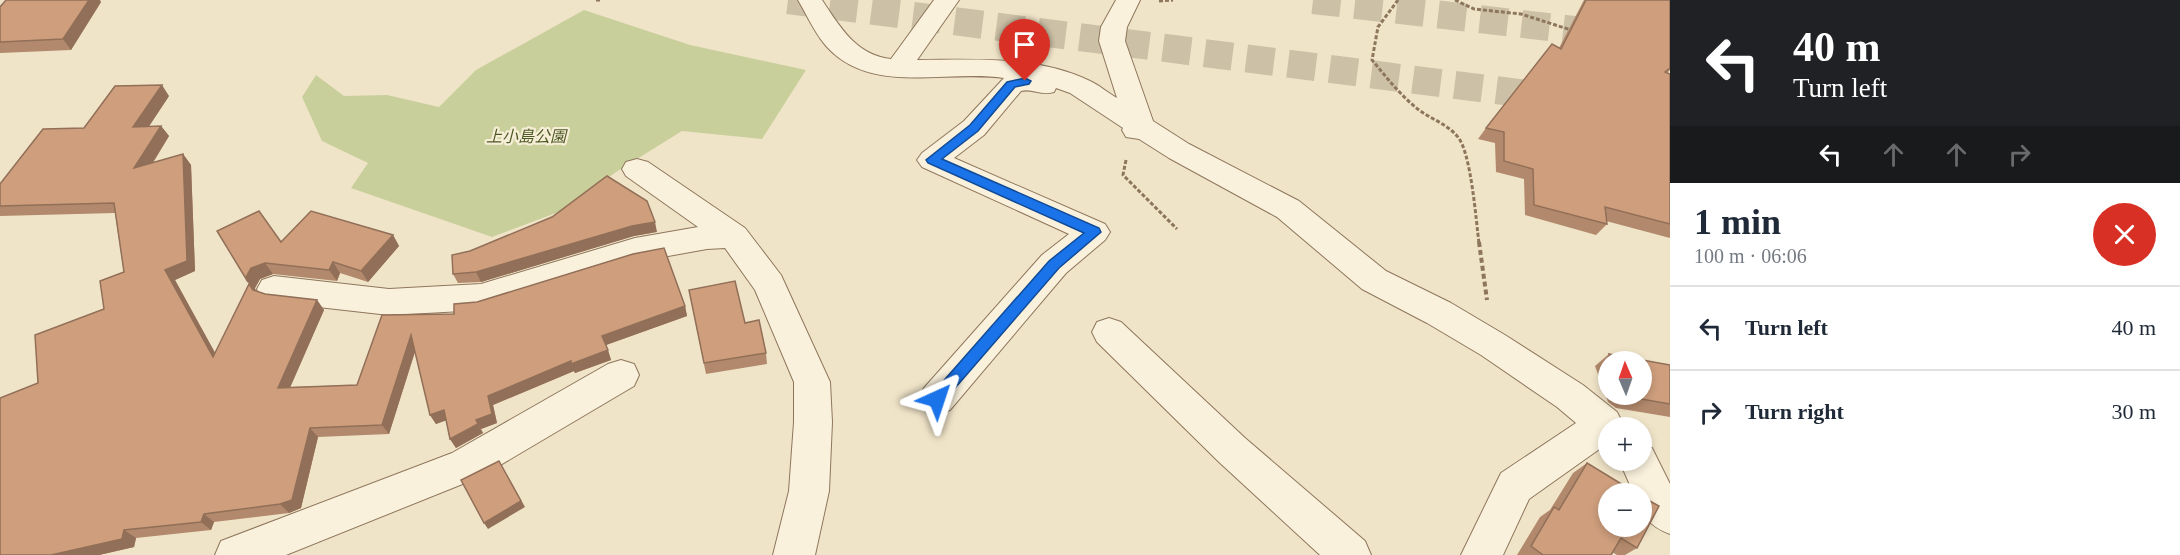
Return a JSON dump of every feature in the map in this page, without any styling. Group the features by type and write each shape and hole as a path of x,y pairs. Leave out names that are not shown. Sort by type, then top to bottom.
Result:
{"street":[{"path":"810,0 836,41 853,55 882,66 995,68 1051,77 1080,87 1137,129 1288,209 1374,280 1439,313 1493,345 1570,396 1598,419"},
{"path":"898,68 947,0"},
{"path":"1128,0 1114,27 1112,40 1137,129"},
{"path":"937,399 1054,264 1094,232 933,160 974,128 1011,85 1025,81 1082,101 1125,130 1137,129"},
{"path":"637,169 734,236 769,284 812,382 813,422 808,491 794,555"},
{"path":"274,289 389,302 481,297 635,250 707,237 734,236"},
{"path":"1109,332 1232,450 1350,555"},
{"path":"236,555 466,465 621,375"},
{"path":"1482,555 1515,486 1598,431"},
{"path":"1643,471 1658,501 1670,514"}],"path":[{"path":"1398,0 1378,27 1372,60 1395,88 1420,111 1440,122 1459,137 1470,170 1493,345"},
{"path":"1455,0 1472,10 1502,11 1560,25 1575,32"},
{"path":"1137,129 1123,175 1177,229"}],"green space":[{"name":"上小島公園","path":"584,10 690,45 806,70 762,139 682,131 616,172 564,210 492,237 351,188 368,163 322,141 302,97 316,75 344,96 387,95 439,107 476,70"}],"building":[{"path":"6,0 89,0 63,39 0,42 0,7"},
{"path":"1586,0 1670,0 1670,68 1665,72 1670,74 1670,224 1605,207 1607,224 1534,205 1533,169 1504,161 1504,132 1486,128 1552,44 1561,49"},
{"path":"162,85 133,127 161,126 134,168 183,154 187,261 165,270 213,357 249,284 253,290 265,294 317,300 278,388 357,385 382,315 454,314 454,304 477,302 633,254 664,248 685,306 602,336 608,350 571,364 571,361 488,396 492,414 476,420 478,424 450,439 444,410 430,415 411,335 382,425 310,428 292,500 280,504 204,514 201,522 124,530 122,539 51,555 0,555 0,398 38,383 35,335 104,309 100,281 124,272 114,203 0,206 0,184 43,129 84,128 115,86"},
{"path":"607,176 647,201 655,222 632,226 476,272 453,274 452,255 470,251 552,217"},
{"path":"259,211 281,242 311,211 393,235 361,271 333,262 329,270 265,263 251,268 246,277 248,282 217,231"},
{"path":"735,281 745,323 759,320 766,353 704,363 689,290"},
{"path":"1652,362 1670,365 1670,404 1652,401"},
{"path":"499,461 521,501 484,523 461,480"},
{"path":"1587,463 1620,483 1598,483 1598,537 1643,537 1637,548 1621,538 1611,555 1543,555 1531,546 1554,507 1559,510"},
{"path":"1652,502 1659,506 1652,519"}],"tunnel":[{"path":"788,0 1558,98"},
{"path":"1313,0 1670,41"}],"route":[{"path":"937,399 1054,264 1094,232 933,160 974,128 1011,85 1025,81"}]}
